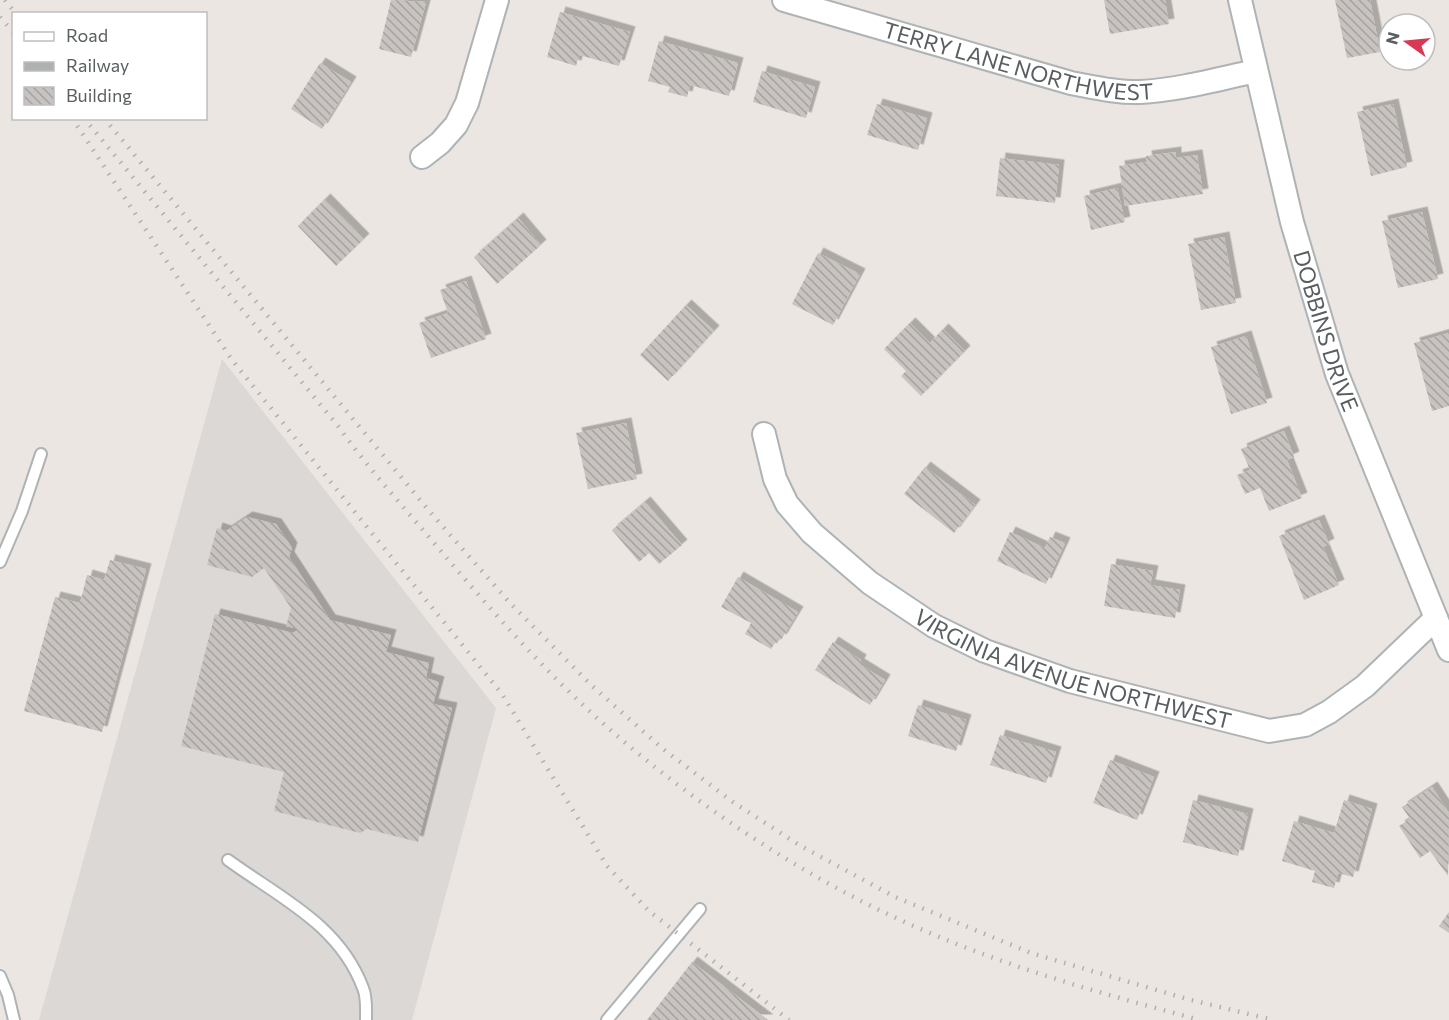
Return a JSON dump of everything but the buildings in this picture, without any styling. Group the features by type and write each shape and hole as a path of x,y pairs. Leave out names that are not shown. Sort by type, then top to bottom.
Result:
{"street":[{"path":"422,157 440,143 456,125 467,103 497,0"},
{"name":"TERRY LANE NORTHWEST","path":"783,0 1071,83 1109,90 1139,92 1161,90 1256,71"},
{"name":"DOBBINS DRIVE","path":"1240,0 1292,222 1337,374 1449,650"},
{"name":"VIRGINIA AVENUE NORTHWEST","path":"764,434 775,479 787,504 812,533 870,583 934,626 986,651 1070,681 1269,731 1305,725 1329,712 1365,686 1436,618"}],"lane":[{"path":"0,561 22,511 41,454"},
{"path":"228,860 315,920 346,952 364,990 366,1020"},
{"path":"607,1020 700,909"},
{"path":"0,976 9,995 14,1020"}],"shaded area":[{"path":"222,359 496,708 412,1020 39,1020"}],"railway":[{"path":"5,0 14,12"},
{"path":"0,17 12,31"},
{"path":"73,120 232,360 502,694 607,866 649,911 789,1020"},
{"path":"86,120 338,426 372,471 477,593 567,689 646,760 713,811 784,858 894,917 968,949 1044,975 1200,1020"},
{"path":"106,120 430,512 510,603 591,685 663,749 733,802 799,845 895,897 1031,953 1187,999 1273,1020"}]}
